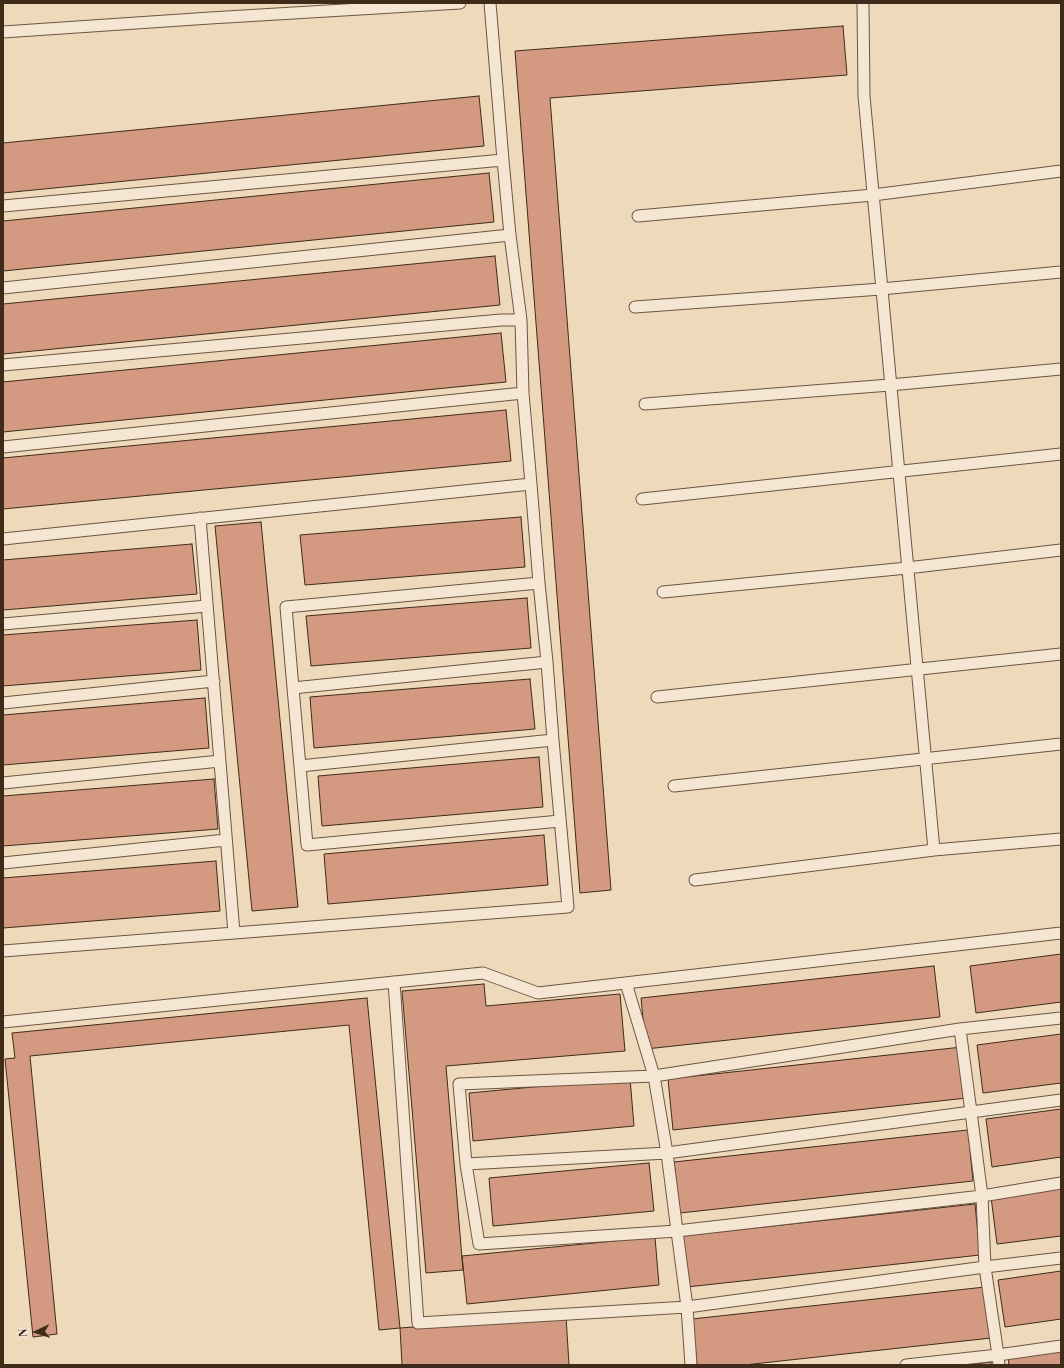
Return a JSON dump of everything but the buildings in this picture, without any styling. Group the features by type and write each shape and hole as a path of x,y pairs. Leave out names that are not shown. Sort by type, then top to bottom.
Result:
{"lane":[{"path":"3,32 202,18 460,3"},
{"path":"3,951 568,908 523,393 521,320 510,235 490,3"},
{"path":"863,3 864,96 934,850"},
{"path":"3,206 504,160"},
{"path":"638,216 873,195 1061,171"},
{"path":"3,288 510,235"},
{"path":"634,307 882,289 1061,272"},
{"path":"3,365 501,320 521,320"},
{"path":"645,404 1061,370"},
{"path":"3,447 523,393"},
{"path":"642,500 1061,454"},
{"path":"3,538 531,484"},
{"path":"200,518 234,933"},
{"path":"663,592 907,568 1061,550"},
{"path":"539,583 286,607 293,688 307,845 560,821"},
{"path":"3,624 207,606"},
{"path":"657,697 1061,654"},
{"path":"293,688 547,662"},
{"path":"3,702 214,681"},
{"path":"300,766 553,740"},
{"path":"674,786 1061,744"},
{"path":"3,783 220,761"},
{"path":"695,880 934,850 1061,839"},
{"path":"3,863 226,840"},
{"path":"3,1022 483,973 538,993 1061,933"},
{"path":"394,982 418,1323 687,1307 1061,1258"},
{"path":"626,983 654,1076 668,1153 687,1307 691,1365"},
{"path":"1061,1018 960,1029 654,1076 459,1084 466,1164 479,1244 677,1231 982,1196 1061,1183"},
{"path":"960,1029 982,1196 985,1267 999,1360"},
{"path":"466,1164 668,1153 1061,1100"},
{"path":"906,1365 999,1360 1061,1346"}]}
